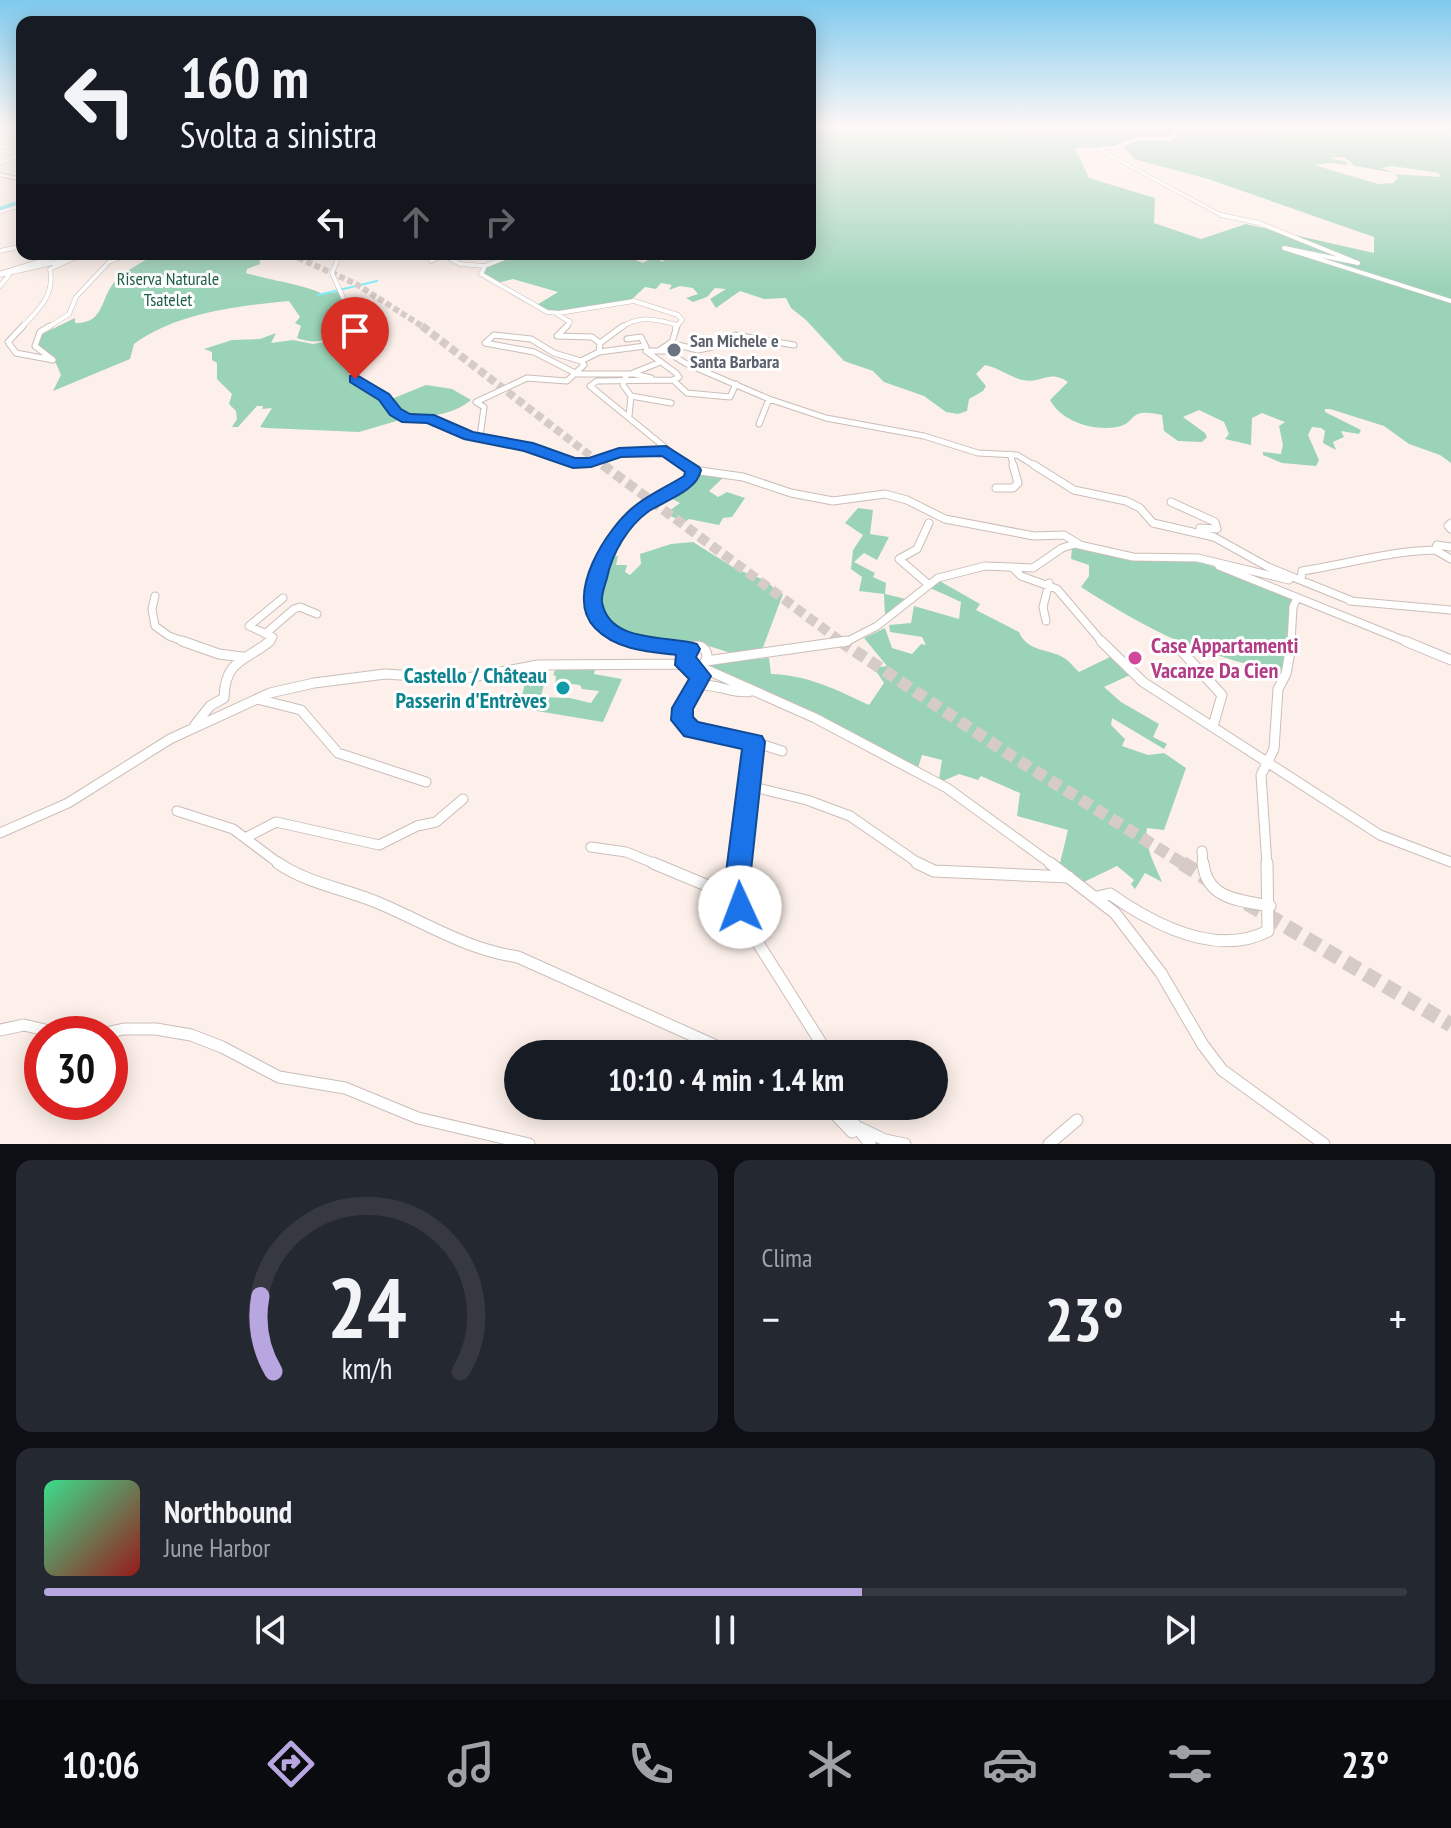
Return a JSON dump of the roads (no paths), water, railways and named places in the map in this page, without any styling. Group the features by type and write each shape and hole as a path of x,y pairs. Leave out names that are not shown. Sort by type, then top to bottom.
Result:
{"main road":[{"path":"0,274 46,260"}],"street":[{"path":"1162,181 1221,215 1259,223 1358,263 1284,248 1451,301"},
{"path":"0,286 9,275 28,267 64,260"},
{"path":"70,260 50,269 53,284 50,292 28,323 8,342 16,353 53,360 35,346 40,332 69,314 76,297 114,260"},
{"path":"337,260 332,273 345,302 339,333 352,374 384,397 402,417 429,418 480,437 527,447 580,464 619,452 670,452"},
{"path":"452,260 460,264 485,266"},
{"path":"497,260 480,271 539,309 570,322 557,336 592,337 600,343"},
{"path":"0,274 9,275"},
{"path":"557,314 634,301 678,315 682,320 670,343 661,349"},
{"path":"634,301 636,319"},
{"path":"599,352 600,343 624,323 636,319 667,321 677,325"},
{"path":"627,339 641,337 647,347 648,354 678,373 679,377 652,380 577,374 555,367 533,351 497,348 485,343 494,335 525,338 554,353 581,361 599,352 647,347 661,349 769,399 826,418 924,436 978,453 1020,456 1074,490 1132,503 1153,523 1205,534 1241,550 1268,567 1352,601"},
{"path":"670,343 687,350 698,350 712,347 735,335 794,345"},
{"path":"480,437 484,407 476,402 527,378 562,381 577,374 584,365 581,361"},
{"path":"658,363 625,377 589,385 607,403 628,416 693,470 743,477 791,493 833,501 885,494 907,500 945,519 1034,536 1064,535 1079,544"},
{"path":"625,377 623,385 631,396 671,403"},
{"path":"673,380 687,393 730,397 736,384"},
{"path":"628,416 631,396"},
{"path":"759,424 769,399"},
{"path":"996,488 1013,488 1018,483 1010,454"},
{"path":"693,470 691,478 641,509 618,533 600,566 592,601 598,618 615,633 642,644 676,650 713,674 826,724 947,788 1115,913 1161,973 1203,1045 1222,1070 1324,1144"},
{"path":"1171,502 1215,522 1217,529 1200,528 1205,534"},
{"path":"928,584 899,559 917,549 929,523"},
{"path":"1451,523 1448,526 1451,529"},
{"path":"0,833 68,803 193,727 255,699 314,683 385,674 462,679 538,665 670,665 694,659 817,649 853,640 884,621 928,584 950,573 976,567 1027,569 1041,565 1062,548 1079,544 1133,557 1198,558 1282,578 1352,601 1451,610"},
{"path":"1435,550 1437,545 1451,547"},
{"path":"1301,580 1302,571 1315,567 1349,564 1398,551 1435,550 1451,559"},
{"path":"1198,558 1451,660"},
{"path":"1013,568 1020,576 1049,583 1130,673 1380,835 1451,862"},
{"path":"1046,621 1043,607 1049,583"},
{"path":"155,596 150,611 157,631 169,639 202,648 214,656 242,657"},
{"path":"228,711 223,686 242,657 269,643 273,637 249,626 283,598"},
{"path":"1097,897 1110,894 1150,921 1228,941 1264,935 1270,925 1270,906 1261,775 1274,749 1278,689 1287,668 1294,627 1293,607 1297,598"},
{"path":"265,634 294,609 300,607 317,614"},
{"path":"1177,646 1222,695 1213,726"},
{"path":"694,659 700,676 682,708 682,720 691,729 782,751"},
{"path":"697,686 716,684 737,694 752,690"},
{"path":"193,727 210,706 224,698"},
{"path":"255,699 301,710 338,753 426,782"},
{"path":"754,742 737,898 751,932 819,1040"},
{"path":"749,786 843,812 875,830 917,864 934,871 1069,877"},
{"path":"245,838 276,822 379,845 417,826 436,822 463,799"},
{"path":"177,811 233,829 291,872 379,903 484,952 518,957 703,1040"},
{"path":"591,847 626,852 737,898"},
{"path":"1202,851 1205,882 1213,891 1270,906"},
{"path":"0,1030 24,1025"},
{"path":"128,1029 156,1029 191,1035 222,1047 279,1077 345,1088 418,1118 529,1144"},
{"path":"840,1120 852,1132 860,1128"},
{"path":"853,1120 870,1144"},
{"path":"1049,1144 1077,1120"},
{"path":"860,1128 885,1140 905,1144"}],"waterway":[{"path":"0,209 16,203"},
{"path":"318,295 377,281"}],"tunnel":[{"path":"303,260 356,284 423,327"},
{"path":"423,327 605,467"},
{"path":"603,465 843,643"},
{"path":"840,641 1013,757 1185,865"},
{"path":"1182,863 1209,880"},
{"path":"1247,903 1451,1025"}],"place":[{"name":"San Michele e Santa Barbara","path":"674,350"},
{"name":"Case Appartamenti Vacanze Da Cien","path":"1135,658"},
{"name":"Castello / Château Passerin d'Entrèves","path":"563,688"}],"park label":[{"name":"Riserva Naturale Tsatelet","path":"168,288"}]}
